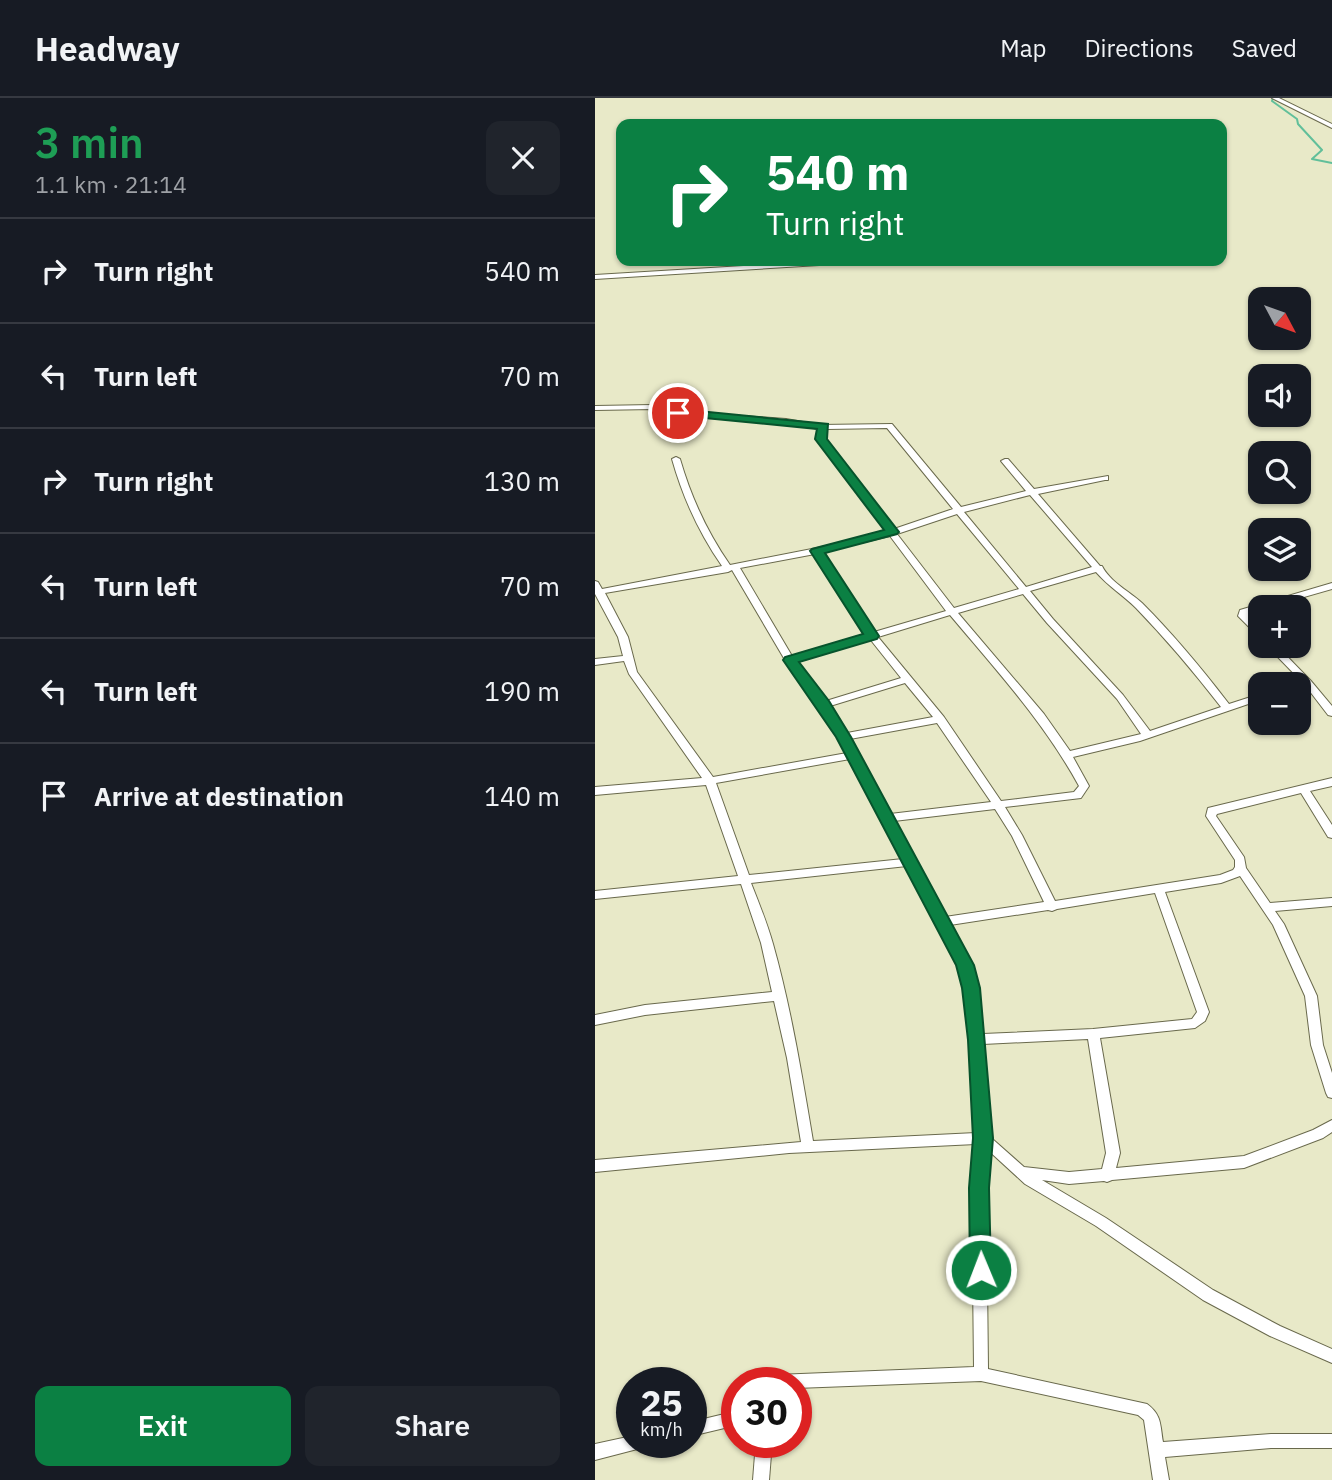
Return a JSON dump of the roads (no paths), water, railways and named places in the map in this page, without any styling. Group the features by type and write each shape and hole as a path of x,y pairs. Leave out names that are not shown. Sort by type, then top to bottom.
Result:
{"street":[{"path":"1277,99 1332,126"},
{"path":"595,276 766,266"},
{"path":"595,408 653,407 683,414 824,426 888,426 1050,621 1120,696 1147,734"},
{"path":"824,426 821,439 952,612 1040,716 1067,755 1084,786 1077,795 889,818"},
{"path":"677,459 683,487 702,528 844,737 965,965 971,988 977,1040 983,1138 979,1188 981,1374"},
{"path":"1006,461 1111,584 1137,604 1182,652 1226,707"},
{"path":"808,1147 780,996 761,926 711,781 632,672 623,637 596,588 731,568 817,551 892,532 960,510 1105,478"},
{"path":"817,551 871,636 940,719 997,803 1017,835 1052,907"},
{"path":"790,660 1099,568"},
{"path":"1300,595 1332,586"},
{"path":"595,662 627,658"},
{"path":"1282,658 1293,672"},
{"path":"824,705 907,680"},
{"path":"1311,692 1332,713"},
{"path":"1067,755 1147,734 1248,701"},
{"path":"844,737 940,719"},
{"path":"595,791 711,781 853,755"},
{"path":"1332,782 1212,811 1211,816 1240,860 1241,868 1268,907 1311,996 1317,1045 1332,1093"},
{"path":"1304,789 1332,834"},
{"path":"595,895 912,862"},
{"path":"943,922 1221,879 1237,873 1241,868"},
{"path":"977,1040 1093,1034 1195,1023 1203,1012 1159,890"},
{"path":"1268,907 1332,902"},
{"path":"595,1020 645,1010 780,996"},
{"path":"1093,1034 1113,1153 1107,1176"},
{"path":"1021,1171 1069,1178 1244,1162 1332,1125"},
{"path":"595,1166 700,1154 843,1143 983,1138 1021,1171 1208,1295 1275,1331 1332,1356"},
{"path":"812,1381 981,1374 1142,1409 1151,1416 1161,1480"},
{"path":"1156,1450 1272,1441 1332,1441"},
{"path":"595,1452 616,1447"},
{"path":"761,1480 763,1458"}],"waterway":[{"path":"1273,98 1272,101 1297,119 1298,124 1322,150 1312,159 1332,163"}]}
